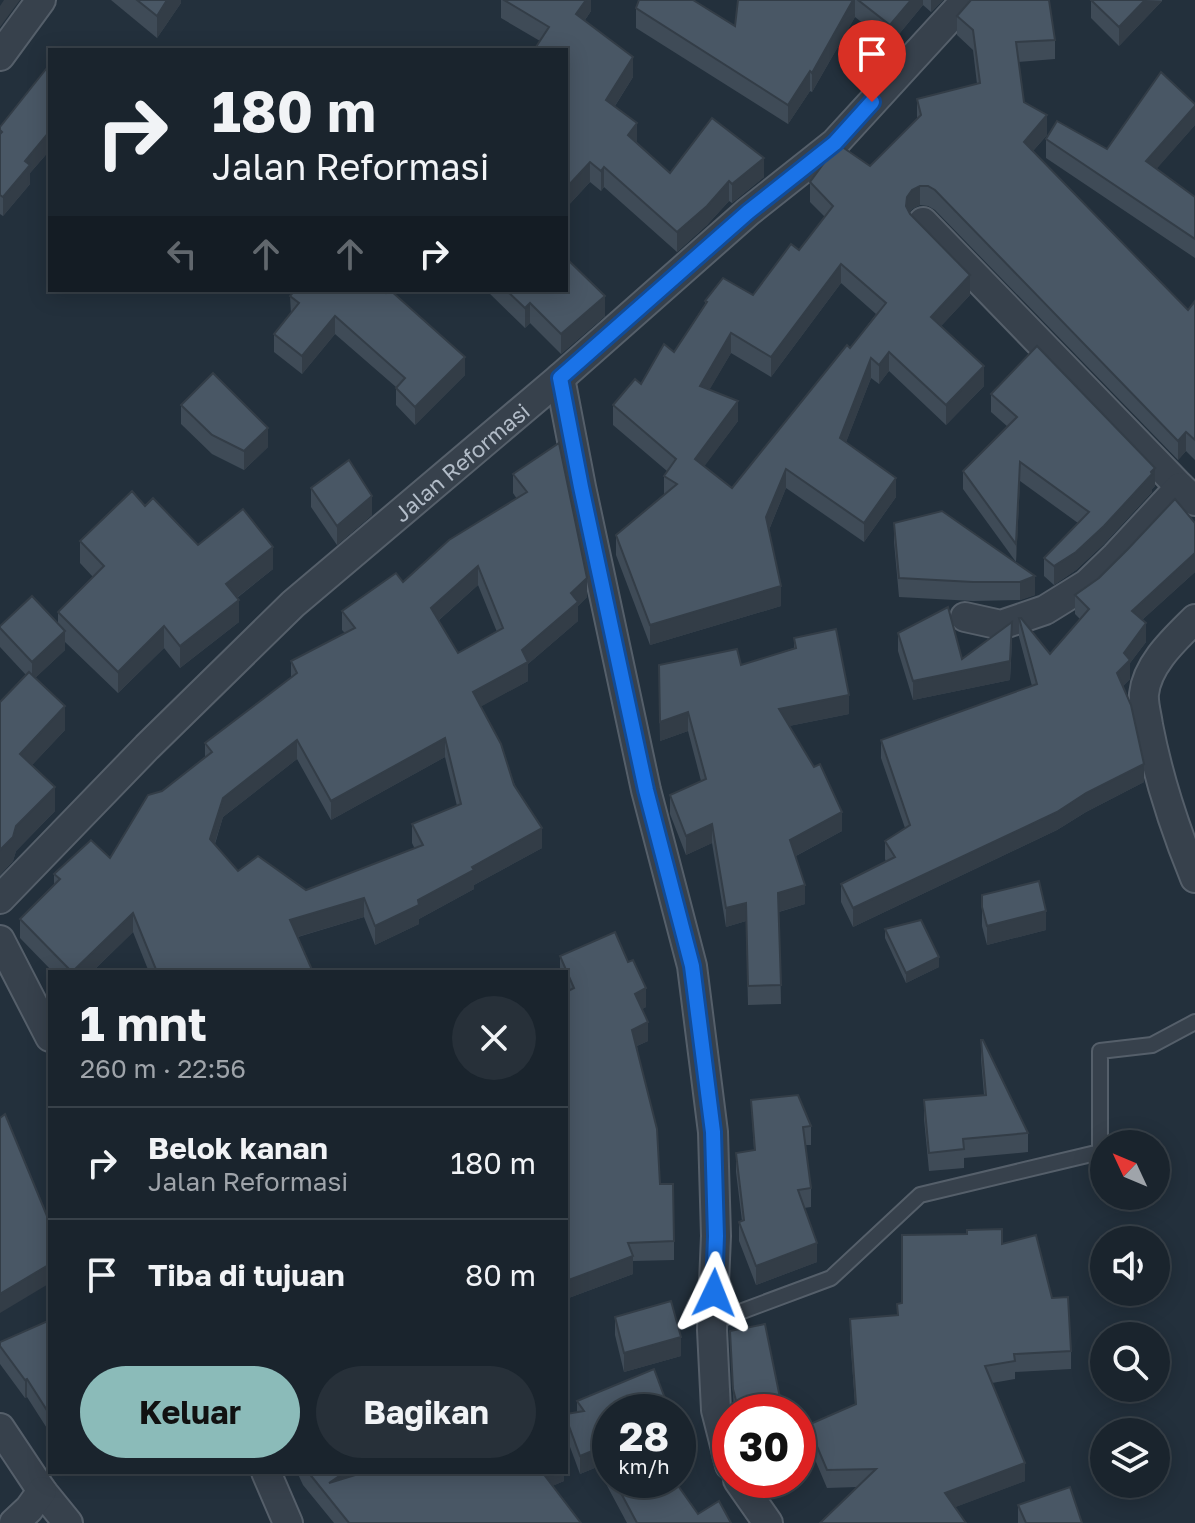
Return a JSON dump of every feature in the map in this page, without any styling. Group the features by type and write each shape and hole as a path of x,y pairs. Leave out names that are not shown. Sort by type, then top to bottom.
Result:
{"street":[{"path":"0,56 41,0"},
{"name":"Jalan Reformasi","path":"0,899 147,747 293,604 560,378 748,212 835,143 966,0"},
{"path":"923,222 1188,494 1087,584 1045,610 1001,625 965,617"},
{"path":"560,378 646,790 692,966 713,1132 715,1394"},
{"path":"1195,619 1152,669 1143,695 1152,747 1179,840 1195,878"},
{"path":"0,940 48,1033"},
{"path":"0,1428 42,1491 68,1523"},
{"path":"267,1474 288,1523"},
{"path":"14,1523 42,1491"},
{"path":"751,1498 768,1523"}],"lane":[{"path":"713,1322 831,1278 920,1195 1100,1152 1100,1051 1152,1045 1195,1022"}],"building":[{"path":"137,0 167,0 157,16"},
{"path":"504,0 586,0 576,14 633,57 606,100 637,123 628,135 670,173 712,118 764,158 732,184 729,181 707,206 677,232 604,167 601,171 590,162 568,186 568,48 535,48 549,27"},
{"path":"639,0 693,0 735,26 738,0 853,0 812,73 810,71 788,105 636,8"},
{"path":"858,0 911,0 890,25"},
{"path":"971,0 1049,0 1055,40 1016,42 1024,102 1047,115 1024,142 1188,310 1195,301 1195,440 1186,432 1178,441 935,190 920,186 907,197 906,206 910,214 970,275 931,317 984,366 946,405 889,352 879,365 871,358 840,438 896,478 864,523 786,469 766,517 781,586 650,625 616,535 677,484 664,476 676,459 613,405 635,379 641,384 664,344 674,352 723,278 753,295 791,244 799,250 833,206 810,182 838,144 870,166 921,115 917,99 980,83 973,30 957,16","holes":["841,264 886,303 850,348 847,345 732,488 695,459 738,401 700,386 731,333 771,357"]},
{"path":"1091,0 1145,0 1119,27"},
{"path":"48,67 48,133 25,161 30,165 3,197 0,195 0,127"},
{"path":"1161,72 1195,106 1146,161 1195,197 1195,239 1046,139 1057,121 1107,149"},
{"path":"568,260 605,296 561,334 530,303 525,308 508,292 568,292"},
{"path":"293,292 392,292 465,357 415,407 396,388 405,378 335,316 302,356 274,334 299,303 290,296"},
{"path":"1037,346 1155,468 1104,526 1076,552 1054,566 1044,558 1089,512 1020,462 1016,544 963,471 1017,417 991,394"},
{"path":"213,373 268,428 244,451 212,435 181,405"},
{"path":"559,443 587,578 571,593 578,602 522,650 528,662 473,692 501,744 514,785 542,828 418,900 419,905 375,926 364,898 290,920 312,970 156,970 133,913 74,970 70,970 20,919 60,879 54,874 91,840 110,858 148,795 162,791 212,752 205,743 297,673 291,661 355,628 342,611 396,573 403,582 449,540 527,492 513,474","holes":["478,566 503,628 458,653 431,608","445,738 461,804 412,824 423,845 306,890 258,856 238,871 210,839 223,798 297,740 331,801"]},
{"path":"349,460 372,496 337,526 311,488"},
{"path":"132,491 145,506 153,498 198,545 243,509 273,547 226,584 239,600 180,646 164,626 118,672 58,612 104,566 80,541"},
{"path":"1175,499 1195,523 1195,553 1132,611 1146,623 1124,653 1130,660 1117,673 1131,705 1144,764 1086,793 1057,812 853,908 841,884 895,857 885,841 910,825 881,740 1037,684 1019,618 1050,654 1089,609 1075,595 1099,578"},
{"path":"942,511 1035,576 1020,582 899,578 894,523"},
{"path":"32,596 65,631 32,662 0,626"},
{"path":"948,607 962,659 1012,622 1010,661 913,681 898,633"},
{"path":"836,629 849,695 779,709 814,767 820,764 842,812 790,840 805,885 778,893 781,985 748,986 746,903 726,908 712,824 686,836 670,795 706,779 688,712 660,722 659,665 737,649 741,665 796,648 794,638"},
{"path":"29,672 65,706 20,754 55,787 16,826 13,837 0,850 0,702"},
{"path":"1039,881 1046,911 987,926 982,895"},
{"path":"921,920 939,957 906,973 885,929"},
{"path":"615,932 628,962 633,960 646,988 635,994 648,1022 632,1030 657,1129 660,1184 673,1184 674,1241 628,1243 633,1256 568,1280 568,991 574,988 560,956"},
{"path":"981,1040 1028,1133 963,1139 964,1149 929,1153 924,1100 986,1095"},
{"path":"798,1095 811,1126 803,1127 811,1188 798,1190 817,1243 756,1266 739,1222 744,1220 736,1153 755,1150 751,1100"},
{"path":"5,1114 48,1215 48,1265 0,1294 0,1118"},
{"path":"1002,1229 1002,1244 1036,1235 1052,1298 1068,1297 1071,1351 1014,1354 1015,1361 985,1366 1025,1463 945,1493 966,1523 820,1523 876,1469 827,1470 816,1444 816,1422 856,1404 850,1319 898,1315 897,1304 902,1303 902,1235 967,1234 967,1230"},
{"path":"671,1301 681,1337 624,1353 615,1317"},
{"path":"48,1321 48,1412 0,1346 0,1342"},
{"path":"765,1324 779,1394 734,1394 730,1331"},
{"path":"654,1369 663,1394 594,1394"},
{"path":"592,1395 592,1451 580,1456 568,1423 568,1414 584,1411 577,1401"},
{"path":"310,1474 342,1474 329,1483 358,1474 544,1474 581,1523 349,1523"},
{"path":"1070,1487 1082,1523 1026,1523 1018,1505"},
{"path":"624,1498 687,1498 698,1514 719,1501 731,1523 637,1523"}],"route":[{"path":"714,1293 713,1132 692,966 646,790 560,378 748,212 835,143 872,102"}]}
